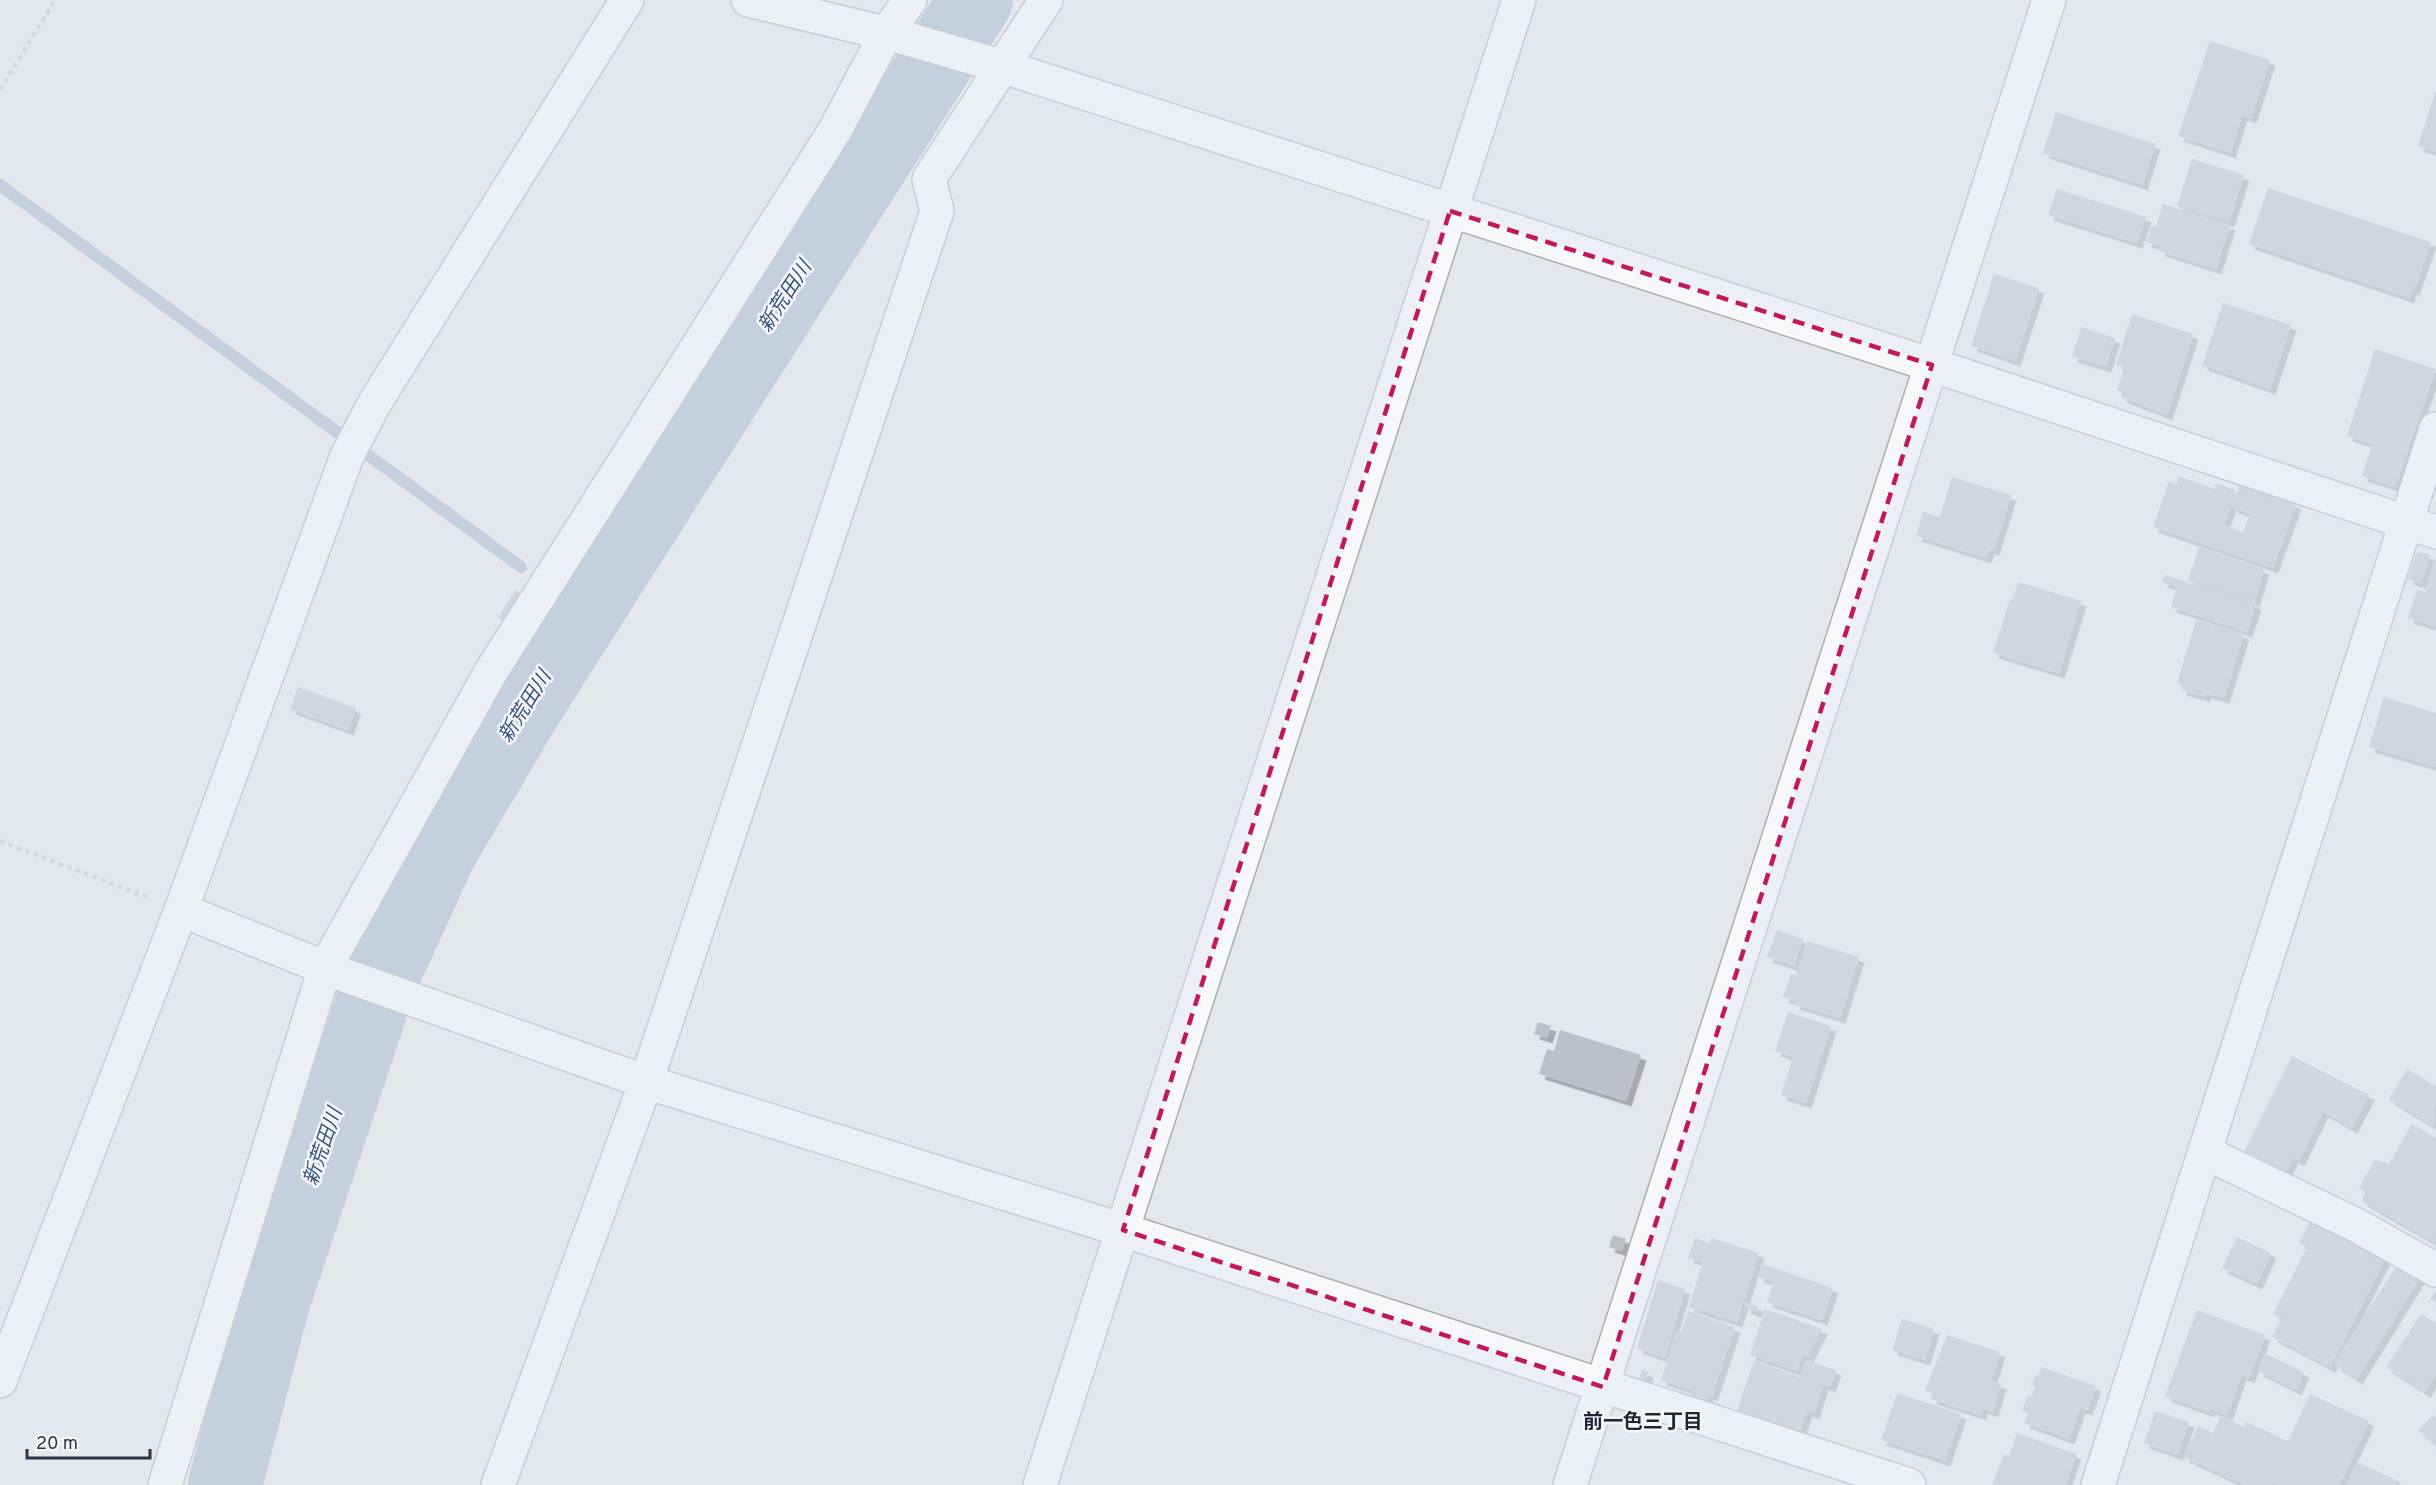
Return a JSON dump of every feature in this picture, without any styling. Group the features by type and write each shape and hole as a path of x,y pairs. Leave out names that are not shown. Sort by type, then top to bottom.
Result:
{"street":[{"path":"0,1381 181,910 347,456 374,404 627,0"},
{"path":"748,0 893,35 997,65 1932,366 2421,527"},
{"path":"165,1485 332,971 492,670 834,132 893,35 910,0"},
{"path":"498,1485 646,1082 937,211 929,179 997,65 1046,0"},
{"path":"1040,1485 1519,0"},
{"path":"1570,1485 2049,0"},
{"path":"2098,1485 2206,1153 2421,527 2436,429"},
{"path":"181,910 332,971 646,1082 1123,1230 1603,1388 1909,1485"},
{"path":"2206,1153 2356,1225 2436,1270"}],"path":[{"path":"0,90 55,0"},
{"path":"0,842 181,910"}],"highlighted area":[{"path":"1450,211 1932,365 1603,1387 1123,1230"}],"building":[{"path":"2210,41 2270,60 2251,118 2242,115 2230,153 2178,136"},
{"path":"2436,92 2436,152 2418,146"},
{"path":"2056,112 2155,144 2142,185 2043,153"},
{"path":"2192,159 2244,175 2229,222 2177,206"},
{"path":"2268,188 2431,242 2409,298 2249,244"},
{"path":"2057,189 2146,217 2137,243 2048,215"},
{"path":"2163,204 2230,225 2216,269 2160,251 2161,246 2146,242 2151,226 2156,227"},
{"path":"1994,274 2039,288 2015,361 1971,346"},
{"path":"2223,303 2291,325 2270,389 2202,365"},
{"path":"2132,314 2193,334 2167,415 2121,397 2122,392 2117,390 2125,367 2116,365"},
{"path":"2081,327 2115,338 2106,367 2072,357"},
{"path":"2375,349 2436,369 2395,487 2362,476 2372,444 2347,436"},
{"path":"2179,476 2215,489 2217,483 2236,491 2224,525 2243,532 2250,514 2232,507 2240,484 2296,504 2273,568 2153,527 2169,481 2176,484"},
{"path":"1952,477 2011,495 1994,550 1989,549 1986,558 1916,536 1923,512 1940,517"},
{"path":"2199,547 2264,569 2254,602 2188,581"},
{"path":"2417,552 2430,555 2421,584 2408,579"},
{"path":"2436,558 2436,627 2408,618 2417,590 2425,592"},
{"path":"2165,575 2256,604 2247,632 2171,607 2177,587 2162,582"},
{"path":"2018,582 2081,601 2059,673 1993,653 2010,599 2013,599"},
{"path":"515,590 528,597 510,625 498,618"},
{"path":"2196,620 2244,634 2224,698 2206,693 2205,697 2181,690 2182,685 2177,683"},
{"path":"298,687 356,708 348,730 290,709"},
{"path":"2384,697 2436,713 2436,767 2369,747"},
{"path":"1777,930 1803,939 1794,966 1767,957"},
{"path":"1807,941 1859,957 1840,1018 1794,1004 1795,1001 1783,997 1791,974 1796,976"},
{"path":"1788,1012 1831,1026 1806,1103 1781,1095 1793,1057 1775,1051"},
{"path":"1538,1022 1551,1026 1547,1038 1534,1034"},
{"path":"1560,1030 1641,1055 1626,1101 1539,1074 1547,1049 1554,1051"},
{"path":"2292,1056 2369,1095 2352,1128 2323,1112 2299,1161 2293,1158 2286,1173 2244,1152"},
{"path":"2407,1069 2436,1086 2434,1127 2389,1099"},
{"path":"2412,1124 2436,1138 2435,1243 2362,1201 2365,1192 2359,1188 2375,1160 2389,1164"},
{"path":"2316,1211 2390,1249 2330,1367 2272,1337 2282,1318 2273,1314 2307,1247 2299,1243"},
{"path":"1613,1235 1626,1239 1622,1251 1609,1247"},
{"path":"2237,1237 2271,1253 2257,1284 2222,1268"},
{"path":"1695,1238 1710,1243 1711,1238 1759,1253 1737,1322 1689,1307 1703,1262 1688,1258"},
{"path":"2398,1263 2420,1277 2357,1379 2334,1364"},
{"path":"1762,1264 1833,1288 1822,1320 1767,1302 1774,1282 1758,1277"},
{"path":"1658,1280 1685,1289 1665,1358 1637,1348"},
{"path":"2436,1290 2436,1303 2430,1299"},
{"path":"1746,1302 1758,1306 1756,1312 1745,1308"},
{"path":"1765,1309 1822,1329 1808,1357 1803,1355 1797,1371 1750,1355"},
{"path":"2197,1310 2265,1335 2249,1378 2241,1375 2227,1415 2210,1409 2209,1412 2165,1396"},
{"path":"1688,1311 1735,1327 1712,1396 1708,1394 1707,1401 1692,1396 1694,1391 1661,1380 1677,1331 1681,1333"},
{"path":"2421,1314 2436,1323 2436,1374 2425,1392 2386,1367"},
{"path":"1902,1319 1934,1329 1925,1360 1892,1350"},
{"path":"1947,1335 2000,1352 1991,1381 2001,1384 1993,1412 1982,1408 1981,1415 1931,1399 1933,1393 1925,1391"},
{"path":"2266,1354 2304,1372 2296,1390 2258,1371"},
{"path":"1806,1360 1836,1370 1830,1387 1823,1385 1814,1414 1807,1411 1799,1435 1736,1413 1754,1361 1800,1377"},
{"path":"2041,1367 2096,1386 2087,1410 2080,1408 2069,1439 2024,1423 2028,1413 2022,1411 2028,1395 2031,1397 2035,1387 2031,1385"},
{"path":"1642,1370 1648,1372 1644,1385 1638,1384"},
{"path":"1897,1393 1961,1414 1945,1461 1881,1440"},
{"path":"2310,1394 2369,1421 2339,1485 2278,1485 2272,1482 2271,1485 2244,1485 2184,1457 2198,1426 2213,1433 2221,1416 2244,1427 2246,1422 2288,1441"},
{"path":"2155,1411 2189,1422 2178,1455 2144,1443"},
{"path":"2433,1415 2436,1418 2436,1447 2418,1430"},
{"path":"2017,1433 2076,1454 2065,1485 1992,1485 2004,1454 2009,1456"},
{"path":"2357,1462 2400,1482 2399,1485 2346,1485"}],"waterway":[{"name":"新荒田川","path":"225,1485 273,1302 379,984 440,851 527,704 976,0"},
{"path":"0,185 521,567"}],"district":[{"name":"前一色三丁目","path":"1643,1423"}]}
